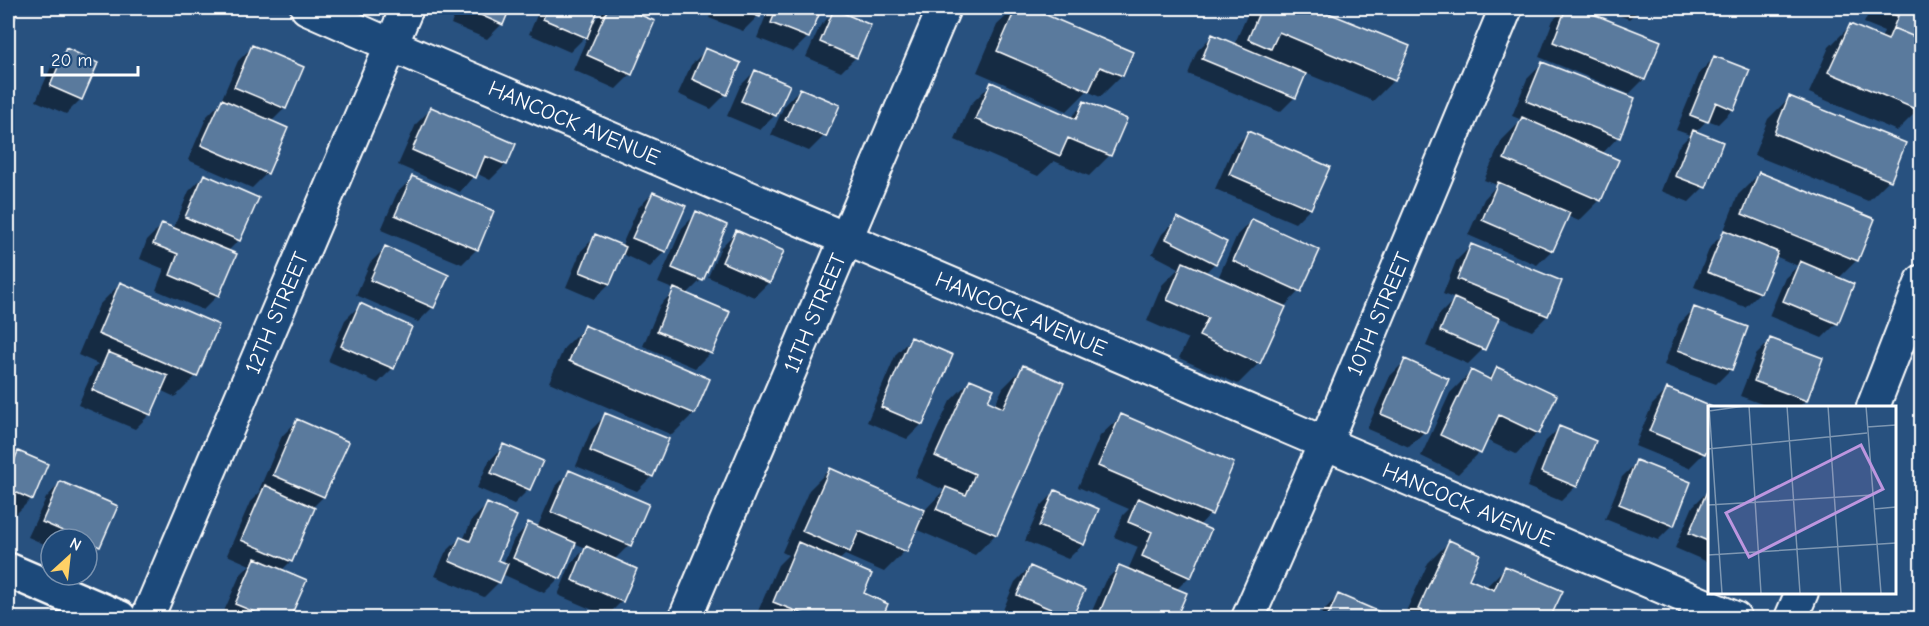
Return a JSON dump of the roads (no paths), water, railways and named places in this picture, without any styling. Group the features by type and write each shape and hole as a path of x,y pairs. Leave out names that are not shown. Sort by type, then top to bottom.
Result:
{"street":[{"name":"HANCOCK AVENUE","path":"307,8 1735,618"},
{"name":"12TH STREET","path":"147,618 407,8"},
{"name":"11TH STREET","path":"685,618 944,8"},
{"name":"10TH STREET","path":"1248,618 1325,443 1506,8"},
{"path":"1873,406 1922,281"},
{"path":"8,570 120,618"},
{"path":"1791,618 1801,593"}]}
